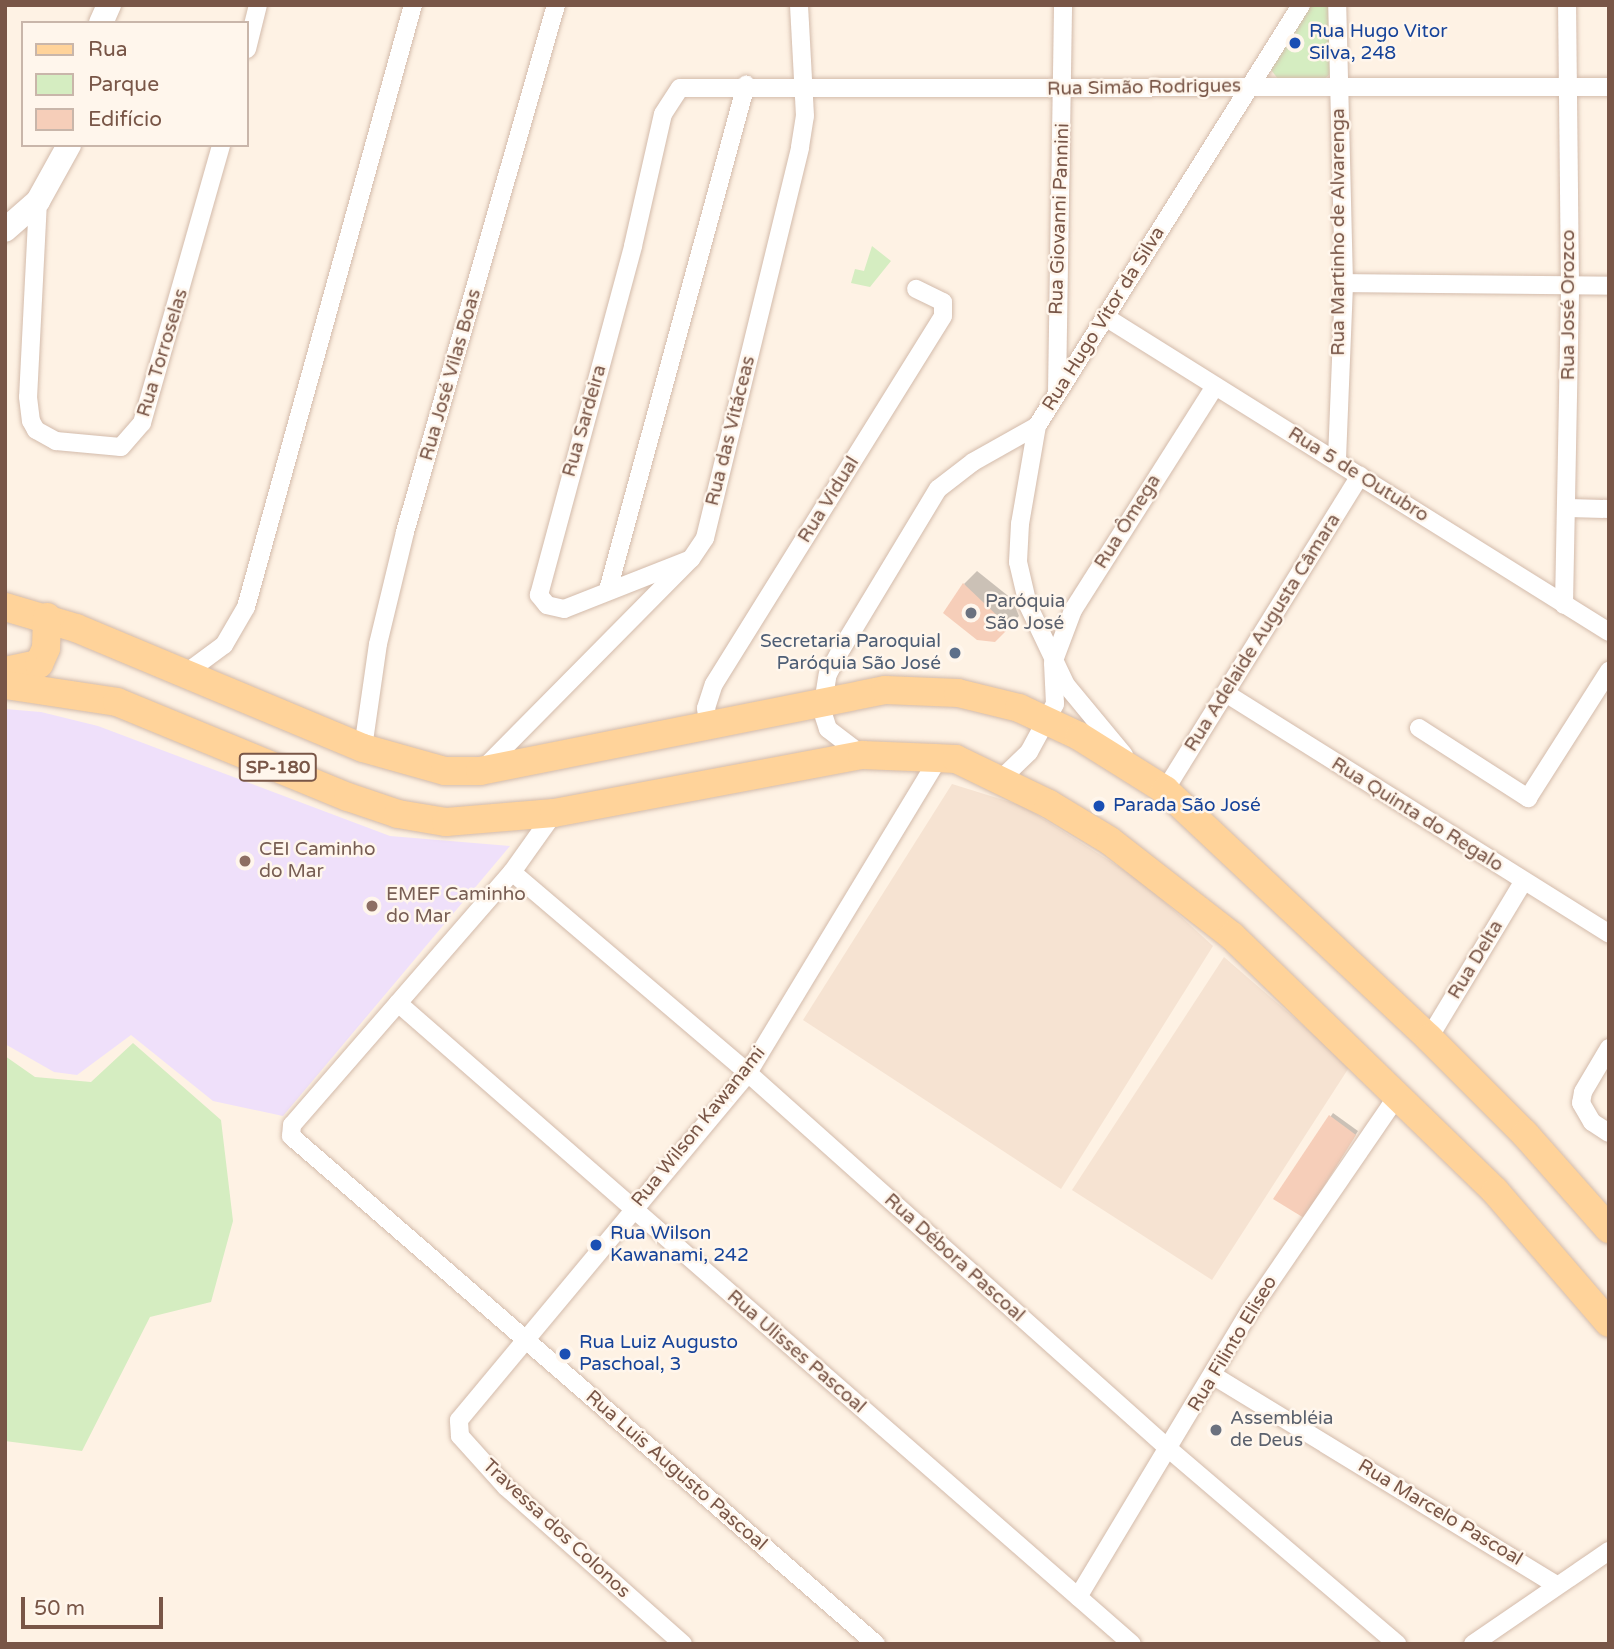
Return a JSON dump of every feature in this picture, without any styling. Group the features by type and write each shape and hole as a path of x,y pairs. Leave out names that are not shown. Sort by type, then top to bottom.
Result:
{"main road":[{"path":"5,607 47,617 363,748 418,767 480,771 885,690 958,693 1048,720 1137,769 1165,790 1429,1038 1525,1134 1609,1229"},
{"path":"5,671 39,664 46,648 47,617"},
{"name":"SP-180","path":"5,685 117,702 398,814 446,822 509,819 554,813"},
{"path":"554,813 862,755 940,756 1001,779 1110,841 1232,936 1495,1191 1609,1323"}],"street":[{"path":"102,21 109,5"},
{"path":"248,45 258,5"},
{"path":"186,673 224,645 246,607 413,5"},
{"name":"Rua José Vilas Boas","path":"363,748 378,644 405,532 556,5"},
{"name":"Rua das Vitáceas","path":"480,771 691,559 705,538 784,226 806,116 799,5"},
{"name":"Rua Giovanni Pannini","path":"1057,391 1057,242 1064,90 1063,5"},
{"name":"Rua Hugo Vitor da Silva","path":"1137,769 1080,704 1053,663 1028,605 1018,562 1020,524 1037,426 1301,5"},
{"name":"Rua Martinho de Alvarenga","path":"1337,5 1344,283 1337,459"},
{"name":"Rua José Orozco","path":"1564,604 1568,508 1570,286 1567,5"},
{"path":"608,590 746,85"},
{"name":"Rua Simão Rodrigues","path":"680,88 746,85 1064,90 1609,87"},
{"name":"Rua Sardeira","path":"680,88 663,114 633,246 539,595 557,610 691,559"},
{"path":"5,230 38,201 68,147"},
{"name":"Rua Torroselas","path":"38,201 28,397 31,421 36,430 56,441 121,447 142,423 220,147"},
{"path":"1344,283 1609,286"},
{"name":"Rua Vidual","path":"708,726 708,698 714,684 943,316 943,302 916,289"},
{"name":"Rua 5 de Outubro","path":"1107,318 1337,459 1609,632"},
{"name":"Rua Ômega","path":"1053,663 1073,610 1215,386"},
{"path":"862,755 828,729 821,701 842,648 938,489 973,462 1037,426"},
{"name":"Rua Adelaide Augusta Câmara","path":"1165,790 1360,476"},
{"path":"1568,508 1609,509"},
{"name":"Rua Hugo Vitor da Silva","path":"1001,779 1029,752 1048,720 1058,697 1053,663"},
{"path":"1419,727 1528,797 1609,671"},
{"name":"Rua Quinta do Regalo","path":"1227,694 1609,934"},
{"name":"Rua Wilson Kawanami","path":"523,1339 748,1073 940,756"},
{"path":"398,1003 512,872 554,813"},
{"path":"509,819 531,846"},
{"name":"Rua Débora Pascoal","path":"512,872 748,1073 1170,1450 1397,1644"},
{"name":"Rua Delta","path":"1429,1038 1523,882"},
{"name":"Rua Luis Augusto Pascoal","path":"398,1003 290,1130 295,1141 876,1644"},
{"name":"Rua Ulisses Pascoal","path":"398,1003 1132,1644"},
{"path":"1609,1048 1583,1092 1584,1114 1609,1133"},
{"name":"Rua Filinto Eliseo","path":"1078,1597 1300,1234 1397,1096"},
{"name":"Travessa dos Colonos","path":"523,1339 463,1412 460,1436 506,1487 683,1644"},
{"name":"Rua Marcelo Pascoal","path":"1214,1376 1557,1586"},
{"path":"1473,1644 1609,1551"}],"shaded area":[{"path":"5,709 41,712 98,726 390,836 510,846 283,1116 213,1101 131,1035 77,1075 54,1072 5,1044"},
{"path":"952,784 1023,806 1143,882 1213,946 1061,1189 803,1020"},
{"path":"1224,957 1350,1066 1212,1280 1072,1190"}],"green space":[{"path":"1304,5 1334,5 1330,74 1322,81 1278,79 1268,66"},
{"path":"872,246 891,261 870,287 851,283 855,269 864,271"},
{"path":"133,1043 221,1120 233,1221 211,1302 150,1317 82,1451 5,1441 5,1056 35,1077 91,1082"}],"building":[{"name":"Paróquia São José","path":"963,583 1006,624 1006,631 995,642 977,640 943,613"},
{"path":"1329,1115 1356,1135 1304,1218 1273,1199"}],"place":[{"name":"Rua Hugo Vitor Silva, 248","path":"1295,43"},
{"name":"Paróquia São José","path":"971,613"},
{"name":"Secretaria Paroquial Paróquia São José","path":"955,653"},
{"name":"Parada São José","path":"1099,806"},
{"name":"CEI Caminho do Mar","path":"245,861"},
{"name":"EMEF Caminho do Mar","path":"372,906"},
{"name":"Rua Wilson Kawanami, 242","path":"596,1245"},
{"name":"Rua Luiz Augusto Paschoal, 3","path":"565,1354"},
{"name":"Assembléia de Deus","path":"1216,1430"}]}
